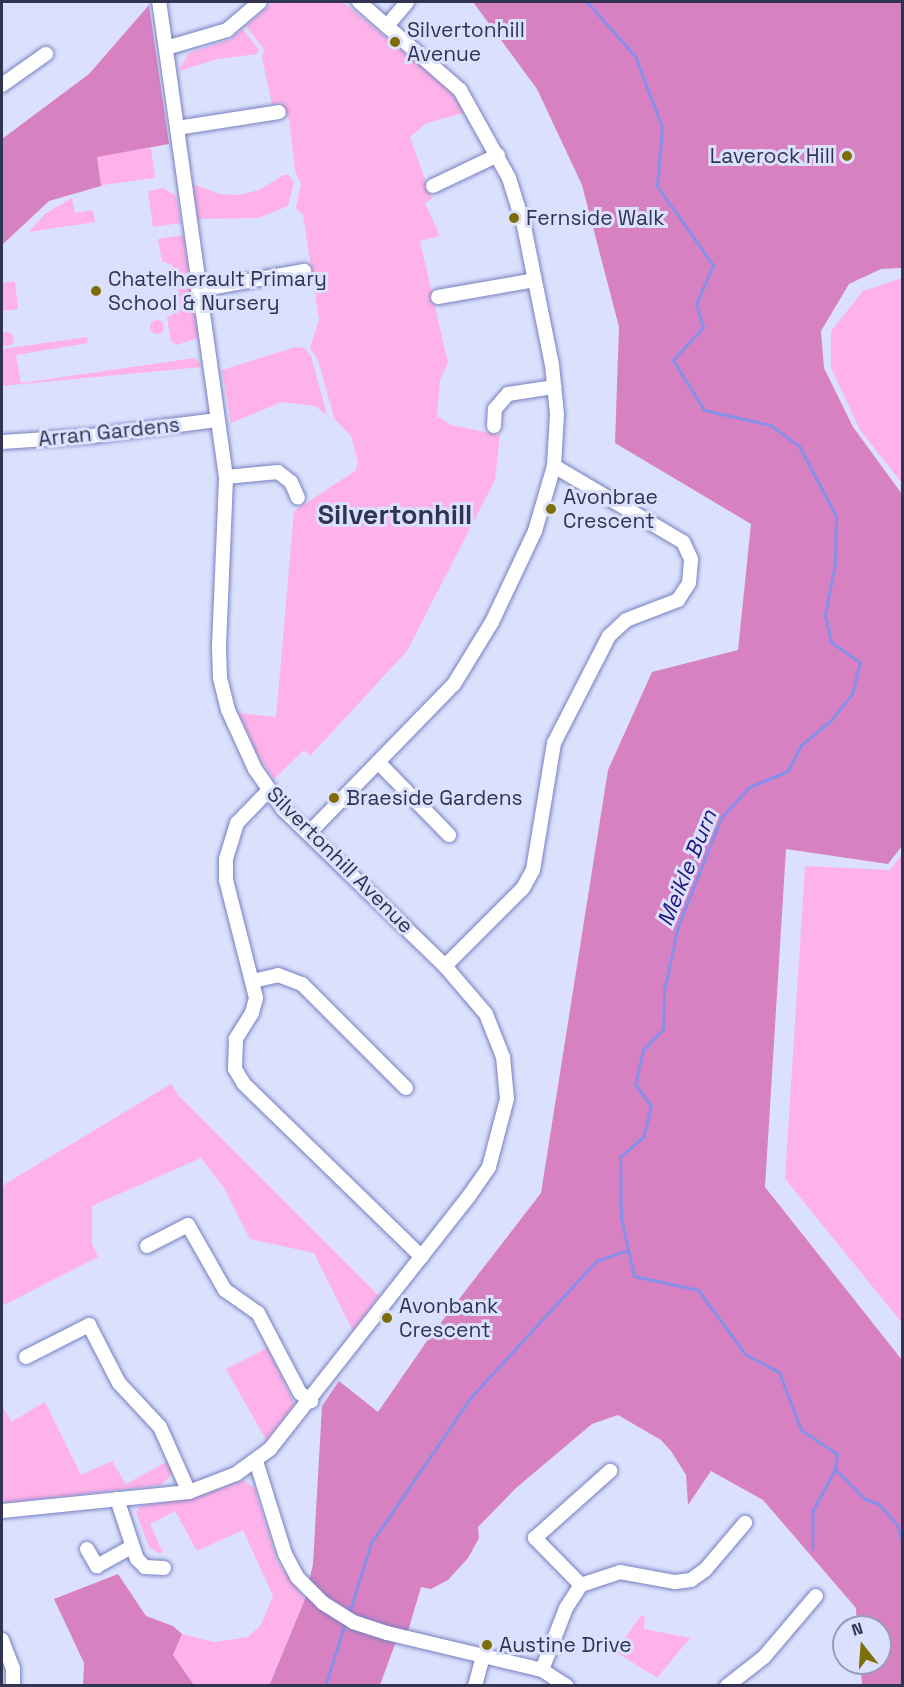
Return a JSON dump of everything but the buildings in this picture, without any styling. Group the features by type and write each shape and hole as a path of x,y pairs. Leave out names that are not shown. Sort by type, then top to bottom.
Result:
{"street":[{"name":"Silvertonhill Avenue","path":"2,1511 183,1493 236,1474 256,1461 279,1441 311,1401 489,1167 507,1099 507,1074 498,1039 486,1014 445,966 268,790 240,741 220,677 226,477 159,2"},
{"path":"166,48 227,30 260,2"},
{"path":"309,833 454,684 492,622 535,531 554,466 554,387 518,202 498,155 460,90 359,2"},
{"path":"387,26 407,2"},
{"path":"2,85 46,54"},
{"path":"177,128 279,112"},
{"path":"433,186 498,155"},
{"path":"198,290 304,271"},
{"path":"438,297 535,280"},
{"path":"494,426 495,409 508,394 554,387"},
{"name":"Arran Gardens","path":"2,442 92,436 217,420"},
{"path":"445,966 523,888 533,870 554,743 609,636 626,620 678,600 689,583 691,559 683,542 554,466"},
{"path":"226,477 278,472 291,482 298,498"},
{"path":"378,762 449,835"},
{"path":"268,790 237,823 226,859 226,880 256,998 252,1013 236,1039 233,1053 235,1069 244,1084 422,1257"},
{"path":"253,981 278,975 302,984 406,1088"},
{"path":"147,1246 188,1225 225,1290 258,1313 300,1394 311,1401"},
{"path":"26,1357 89,1325 119,1383 160,1427 183,1493"},
{"path":"256,1461 285,1554 297,1577 323,1603 353,1622 387,1633 542,1670 567,1686"},
{"path":"581,1586 535,1538 610,1471"},
{"path":"117,1500 130,1548 146,1567 164,1568"},
{"path":"542,1670 566,1608 581,1586 620,1572 675,1582 691,1580 705,1570 745,1523"},
{"path":"87,1550 97,1566 130,1548"},
{"path":"727,1686 764,1657 816,1596"},
{"path":"2,1640 13,1668 13,1686"},
{"path":"475,1686 483,1656"}],"shaded area":[{"path":"273,2 343,2 449,90 467,112 427,123 410,137 432,199 425,203 440,236 420,241 448,363 440,380 437,416 451,425 500,435 495,480 407,651 310,756 304,750 274,779 256,752 239,713 276,717 294,511 355,471 358,463 351,436 334,418 318,360 310,348 319,320 303,215 296,208 301,184 295,171 289,120 282,103 272,104 262,58 264,49 246,26"},
{"path":"473,2 902,2 902,268 881,269 849,284 821,331 824,368 853,427 902,494 902,846 888,864 786,849 765,1187 902,1360 902,1685 862,1685 861,1675 892,1675 892,1615 856,1615 856,1608 763,1500 711,1471 688,1505 686,1475 671,1451 661,1440 618,1415 592,1424 516,1488 478,1527 479,1538 468,1558 448,1580 431,1589 421,1587 406,1638 398,1636 380,1685 269,1686 305,1599 313,1564 322,1406 339,1381 378,1412 429,1338 541,1193 608,770 652,672 738,650 751,524 615,443 619,327 582,185 537,89"},
{"path":"149,5 169,144 97,157 101,186 49,201 2,245 2,139 89,74"},
{"path":"243,29 259,50 257,54 218,59 178,71 189,53 231,39"},
{"path":"151,148 155,178 100,186 96,156"},
{"path":"284,175 289,175 294,183 288,206 259,218 198,219 193,184 220,194 239,195 259,190"},
{"path":"163,188 176,196 181,223 153,227 148,191"},
{"path":"72,198 75,213 93,210 95,222 29,232 45,214"},
{"path":"183,235 198,338 177,345 171,341 167,317 181,310 176,272 172,265 162,261 158,239"},
{"path":"902,278 902,483 860,430 831,368 831,331 863,291"},
{"path":"15,281 18,309 2,311 2,283"},
{"path":"154,320 160,320 164,327 160,334 154,334 150,330 150,324"},
{"path":"4,332 10,332 14,339 10,346 4,346 0,342 0,336"},
{"path":"87,337 88,343 16,355 21,383 195,358 202,367 2,386 2,349"},
{"path":"295,347 304,348 311,356 327,415 315,406 282,402 231,423 222,370"},
{"path":"902,854 902,1323 785,1179 805,866 890,870"},
{"path":"171,1084 179,1096 379,1296 353,1331 314,1253 250,1239 224,1188 201,1158 92,1206 92,1244 98,1257 2,1306 2,1189 5,1184"},
{"path":"267,1348 295,1405 266,1440 226,1369"},
{"path":"45,1402 81,1475 112,1461 126,1484 168,1461 173,1470 169,1478 161,1485 5,1503 2,1495 2,1405 11,1422"},
{"path":"244,1480 255,1489 277,1562 305,1599 269,1685 194,1685 173,1655 182,1634 214,1642 248,1637 260,1626 273,1596 243,1530 197,1551 175,1511 150,1524 163,1552 160,1554 149,1547 136,1512 141,1506 194,1498"},
{"path":"118,1574 146,1616 173,1626 182,1634 173,1655 194,1685 83,1685 84,1663 54,1599"},
{"path":"641,1616 645,1617 644,1629 690,1638 657,1678 614,1651 618,1647 623,1651 629,1644 624,1639"}],"waterway":[{"name":"Meikle Burn","path":"587,2 635,56 662,127 657,186 713,265 696,304 703,327 673,360 704,410 770,425 799,446 836,516 835,563 825,615 831,642 860,662 852,694 831,720 801,745 788,771 749,787 721,818 678,926 664,990 663,1029 643,1050 635,1084 651,1106 643,1137 620,1157 621,1218 634,1276 698,1290 745,1354 779,1372 801,1430 837,1454 835,1469 865,1499 879,1504 897,1525 902,1540"},
{"path":"350,1610 371,1543 471,1397 596,1261 628,1250"},
{"path":"812,1549 813,1510 835,1469"},
{"path":"325,1686 344,1626"}],"place":[{"name":"Silvertonhill Avenue","path":"395,42"},
{"name":"Laverock Hill","path":"847,156"},
{"name":"Fernside Walk","path":"514,218"},
{"name":"Chatelherault Primary School & Nursery","path":"96,291"},
{"name":"Avonbrae Crescent","path":"551,509"},
{"name":"Braeside Gardens","path":"334,798"},
{"name":"Avonbank Crescent","path":"387,1318"},
{"name":"Austine Drive","path":"487,1645"}],"district":[{"name":"Silvertonhill","path":"395,515"}]}
